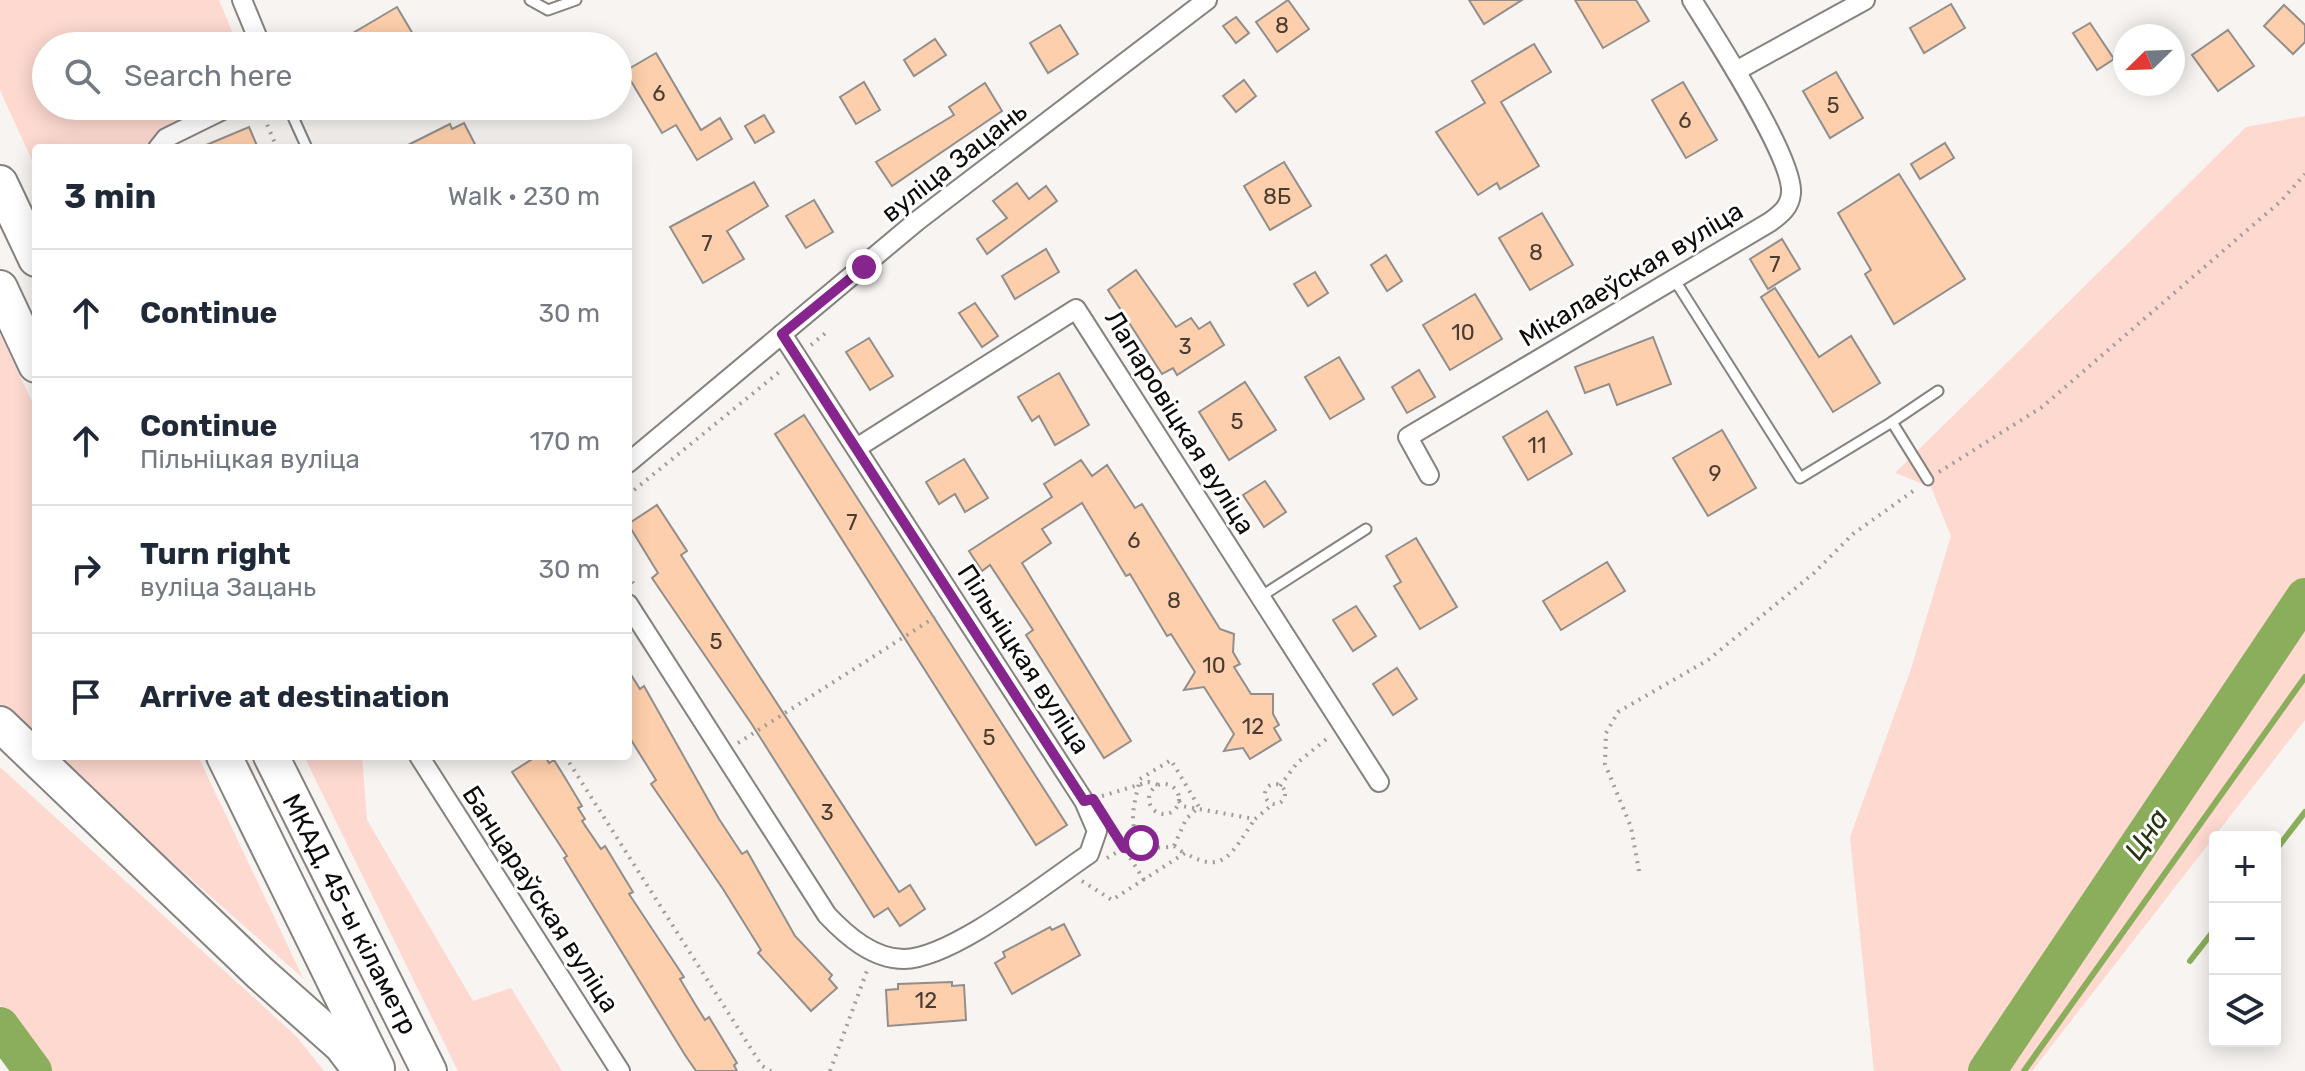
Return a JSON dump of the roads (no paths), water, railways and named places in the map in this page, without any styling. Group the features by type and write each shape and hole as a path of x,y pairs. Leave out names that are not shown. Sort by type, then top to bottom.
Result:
{"highway":[{"path":"0,183 32,251"},
{"path":"0,288 32,356"},
{"path":"0,724 32,755"},
{"path":"38,760 260,973 341,1045 361,1071"},
{"name":"МКАД, 45-ы кіламетр","path":"226,760 378,1071"},
{"name":"МКАД, 45-ы кіламетр","path":"273,760 429,1071"}],"street":[{"path":"242,0 255,32"},
{"name":"вуліца Зацань","path":"632,460 917,221 1207,0"},
{"name":"Мікалаеўская вуліца","path":"1429,475 1408,437 1770,222 1789,202 1791,184 1785,165 1736,71 1692,0"},
{"path":"1736,71 1865,0"},
{"path":"161,144 166,138 215,120"},
{"name":"Лапаровіцкая вуліца","path":"858,447 1076,309 1379,782"},
{"name":"Пільніцкая вуліца","path":"632,596 730,748 827,915 850,939 874,951 902,959 928,955 953,944 1075,871 1089,854 1097,831 1088,800 782,334"},
{"name":"Банцараўская вуліца","path":"422,760 620,1071"}],"lane":[{"path":"530,0 548,10 576,0"},
{"path":"291,120 305,144"},
{"path":"1674,279 1800,478 1938,391"},
{"path":"1892,422 1928,480"},
{"path":"1260,597 1366,529"}],"waterway":[{"name":"Цна","path":"1987,1071 2305,597"},
{"path":"2024,1071 2305,677"},
{"path":"2281,843 2305,812"},
{"path":"2190,961 2209,937"},
{"name":"Цна","path":"0,1026 33,1071"}]}
